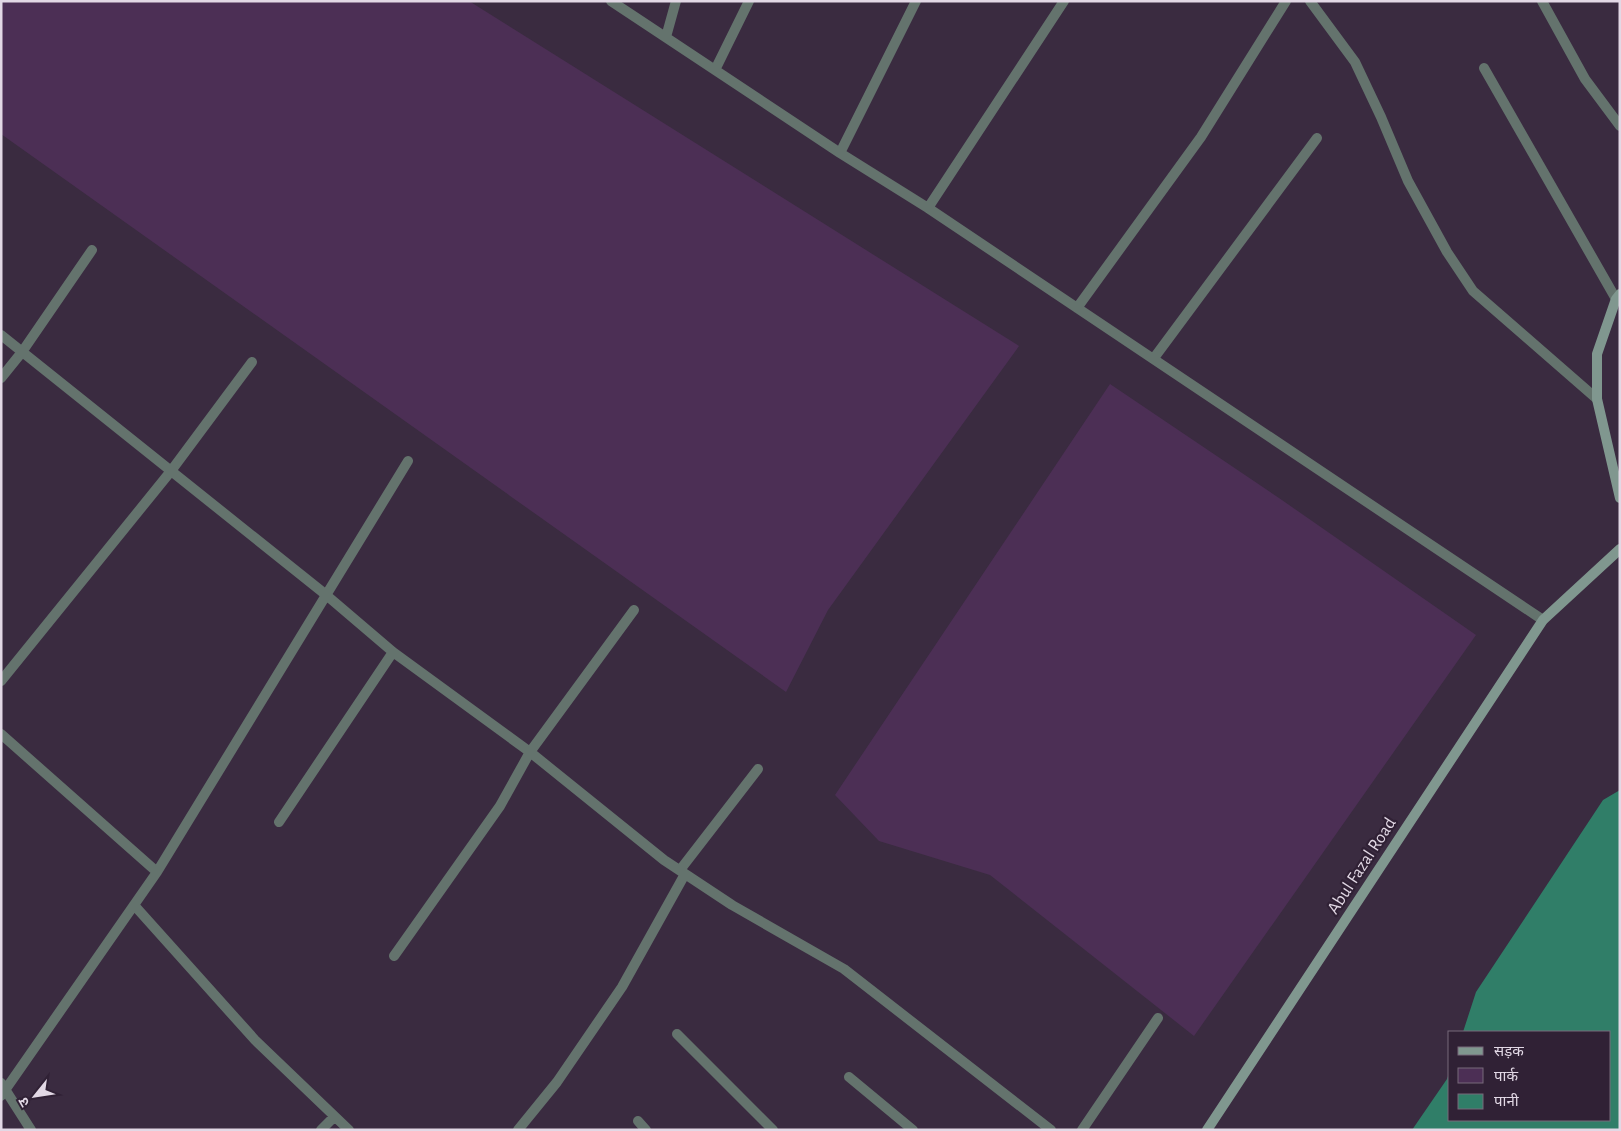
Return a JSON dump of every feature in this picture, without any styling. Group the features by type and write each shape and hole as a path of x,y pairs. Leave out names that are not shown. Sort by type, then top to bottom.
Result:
{"street":[{"path":"611,1 1154,358 1543,620"},
{"path":"666,37 676,1"},
{"path":"715,70 749,1"},
{"path":"840,153 916,1"},
{"path":"928,208 1064,1"},
{"path":"1077,308 1201,137 1286,1"},
{"path":"1310,1 1355,62 1408,181 1447,252 1473,291 1597,399"},
{"path":"1542,1 1585,80 1620,126"},
{"path":"1484,68 1618,297 1597,354 1597,399 1620,498"},
{"path":"1154,358 1317,138"},
{"path":"1,378 22,352 92,250"},
{"path":"1,335 325,594 393,652 530,752 664,860 732,905 844,969 1051,1130"},
{"path":"1,680 171,471 252,362"},
{"path":"31,1130 3,1089 157,872 325,594 408,461"},
{"name":"Abul Fazal Road","path":"1207,1130 1543,620 1616,558 1620,548"},
{"path":"394,956 500,806 530,752 634,610"},
{"path":"279,822 393,652"},
{"path":"1,734 157,872"},
{"path":"518,1130 557,1082 622,987 683,872 758,769"},
{"path":"134,905 255,1040 349,1130"},
{"path":"1082,1130 1158,1018"},
{"path":"677,1034 773,1130"},
{"path":"849,1077 913,1130"},
{"path":"321,1130 334,1117"},
{"path":"638,1121 646,1130"}],"green space":[{"path":"1,1 469,1 1019,346 828,610 786,692 1,134"},
{"path":"1110,384 1279,498 1476,635 1194,1036 990,875 879,841 835,795"}],"water":[{"path":"1620,790 1620,1130 1412,1130 1448,1076 1448,1121 1611,1121 1611,1031 1463,1031 1476,992 1603,800"}]}
